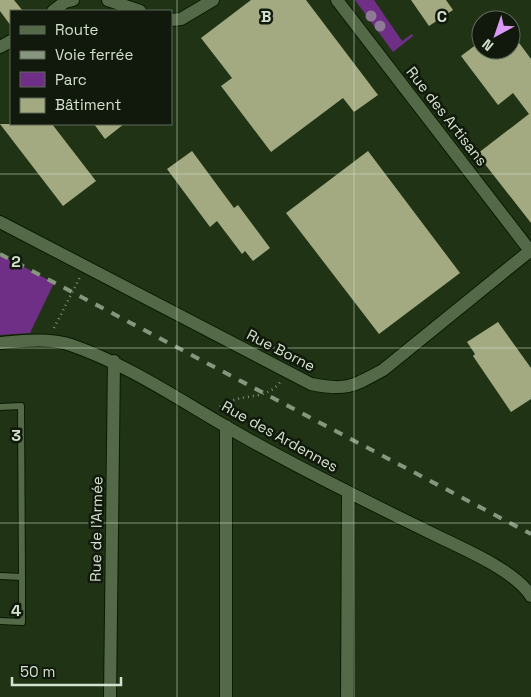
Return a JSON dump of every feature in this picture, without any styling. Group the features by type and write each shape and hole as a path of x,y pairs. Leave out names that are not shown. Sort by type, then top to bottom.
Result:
{"street":[{"path":"54,10 65,2 73,0"},
{"path":"108,0 137,10"},
{"path":"172,20 181,19 213,0"},
{"name":"Rue des Artisans","path":"338,0 531,251"},
{"name":"Rue Borne","path":"0,222 311,384 337,389 359,384 383,370 531,251"},
{"name":"Rue des Ardennes","path":"0,343 25,340 69,344 114,361 226,426 348,492 476,556 509,575 531,596"},
{"name":"Rue de l'Armée","path":"110,697 114,361"},
{"path":"226,426 226,697"},
{"path":"347,697 348,492"}],"lane":[{"path":"0,407 21,406 22,622 0,621"},
{"path":"0,576 22,577"}],"path":[{"path":"46,342 86,267"},
{"path":"210,416 226,402 265,394 276,388 287,372"}],"green space":[{"path":"355,0 374,0 402,41 412,34 413,36 393,52"},
{"path":"0,254 54,283 30,333 0,335"}],"building":[{"path":"0,0 14,0 22,10 10,10 10,25 0,11"},
{"path":"251,0 306,0 378,95 354,112 343,98 271,152 221,86 232,78 201,38"},
{"path":"411,0 446,0 453,10 429,26"},
{"path":"521,46 531,59 531,223 477,154 529,114 513,93 498,105 461,56 471,48 471,60 521,60"},
{"path":"0,124 53,125 96,181 63,206"},
{"path":"95,125 123,125 105,139"},
{"path":"192,151 234,208 238,205 270,248 253,261 245,251 242,254 217,221 210,227 167,169"},
{"path":"368,151 460,273 379,334 286,213"},
{"path":"498,322 531,368 531,399 511,412 473,356 475,354 467,342"}],"railway":[{"path":"0,254 531,534"}]}
